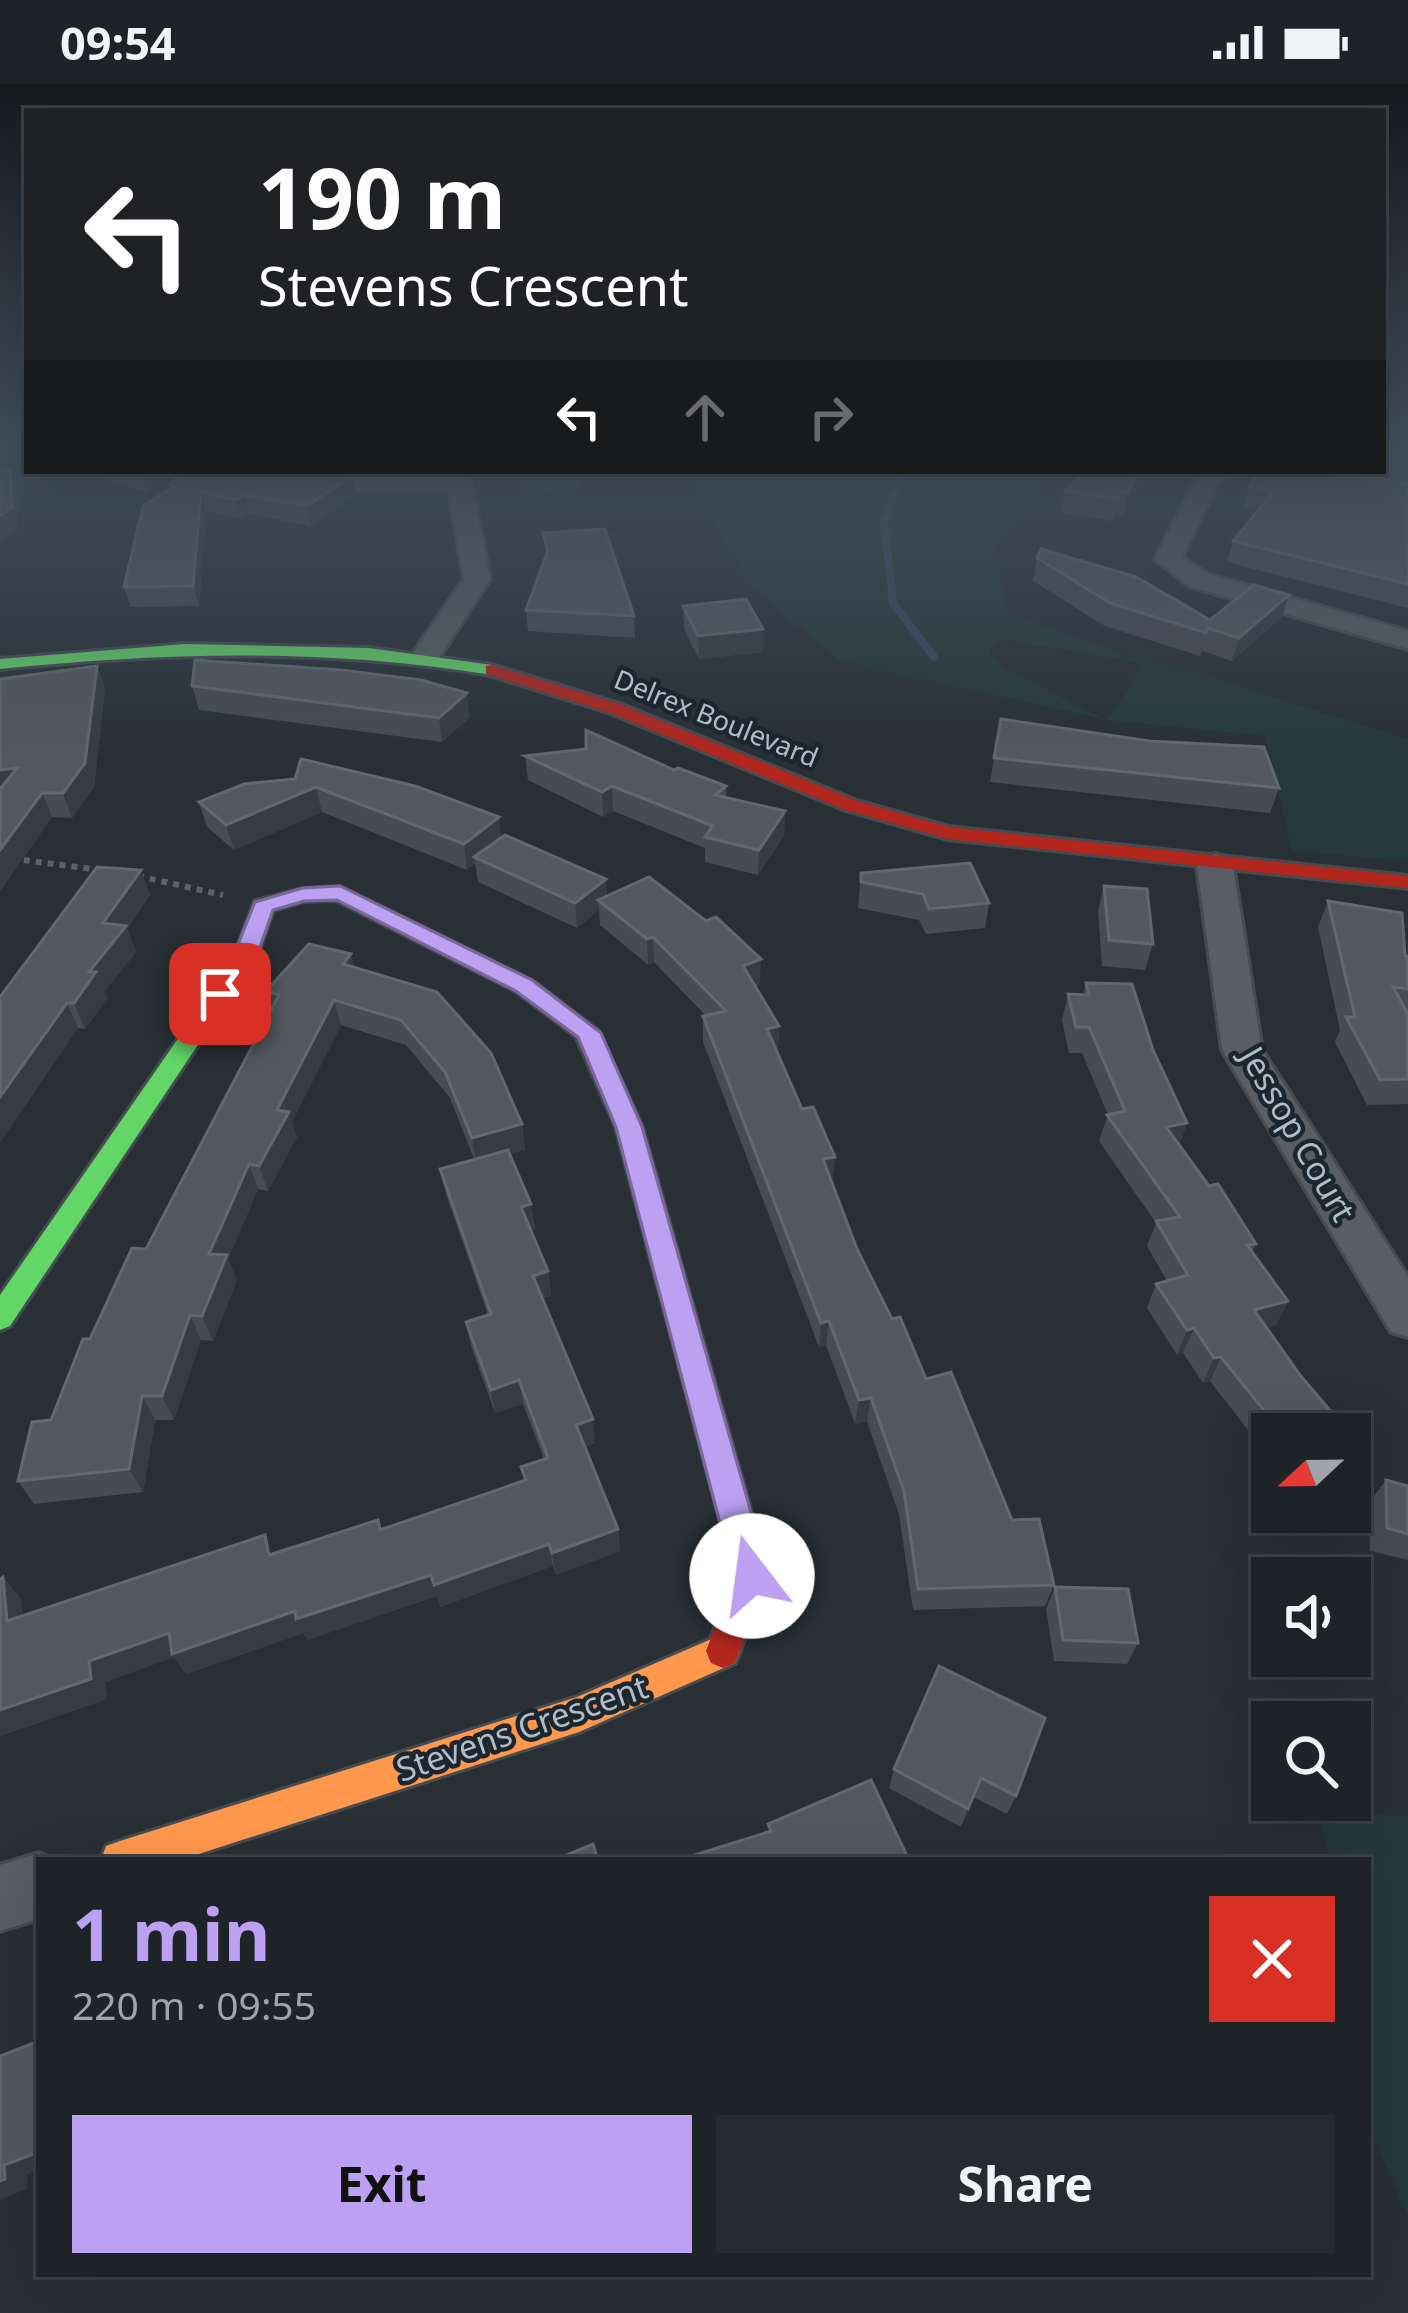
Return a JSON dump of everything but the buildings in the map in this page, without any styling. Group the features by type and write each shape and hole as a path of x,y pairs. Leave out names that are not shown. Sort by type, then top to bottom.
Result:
{"street":[{"path":"426,656 477,579 472,551"},
{"path":"1172,551 1168,559 1175,568 1198,580 1408,640"},
{"name":"Delrex Boulevard","path":"0,664 99,652 238,644 334,646 426,656 564,690 857,808 950,833 1215,865 1408,882"},
{"name":"Jessop Court","path":"1215,865 1243,1050 1408,1318"},
{"name":"Stevens Crescent","path":"129,1857 579,1714 724,1652 752,1576 629,1127 589,1033 524,986 340,893 303,895 263,906"},
{"path":"0,1318 245,958 263,906"},
{"path":"0,1898 36,1887"}],"path":[{"path":"0,857 109,871"},
{"path":"132,874 263,906"}],"green space":[{"path":"731,551 993,551 1009,613 1146,662 1176,667 1408,739 1408,861 1292,851 1265,736 1107,720 1145,663 1002,640 988,651 1010,672 1106,720 839,660 754,590"},
{"path":"1371,1814 1408,1816 1408,2215 1371,2133 1371,1857 1329,1857 1319,1821 1371,1821"}],"waterway":[{"path":"887,551 893,603 934,657"}],"traffic: fast":[{"path":"0,664 124,652 246,648 369,653 492,670"},
{"path":"0,1318 245,958 263,906 303,895 340,893 524,986 586,1031"}],"traffic: slow":[{"path":"129,1857 579,1714 723,1651"}],"traffic: jam":[{"path":"492,670 614,708 850,805 948,833 1408,882"},
{"path":"586,1031 629,1127 752,1576 723,1651"}],"route":[{"path":"220,994 245,958 263,906 303,895 340,893 524,986 589,1033 629,1127 752,1576"}]}
